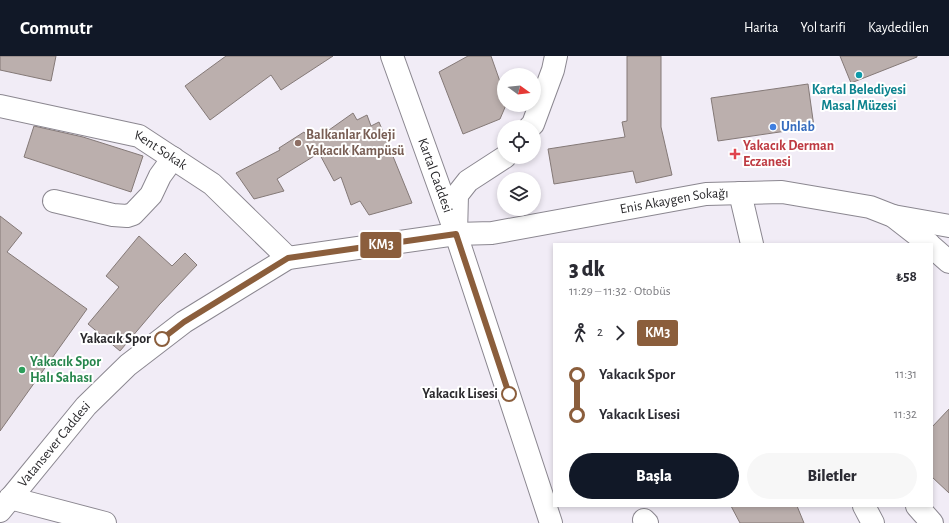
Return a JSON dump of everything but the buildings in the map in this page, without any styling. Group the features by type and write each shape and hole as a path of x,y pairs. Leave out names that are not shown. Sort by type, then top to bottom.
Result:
{"main road":[{"name":"Kartal Caddesi","path":"392,56 456,234 551,523"},
{"path":"533,120 553,70 556,56"},
{"name":"Kent Sokak","path":"0,106 139,136 212,184 288,258"},
{"path":"54,200 113,215 127,216 133,214 151,195 160,176 173,158"},
{"path":"456,234 457,195 468,181 497,162"},
{"name":"Enis Akaygen Sokağı","path":"456,234 492,233 706,194 782,192 870,207 893,216 949,226"},
{"path":"740,193 752,243"},
{"name":"Enis Akaygen Sokağı","path":"893,216 928,243"},
{"name":"Vatansever Caddesi","path":"3,502 86,406 128,365 184,322 288,258 456,234"},
{"path":"933,248 949,262"},
{"path":"3,502 105,523"},
{"path":"864,507 872,523"},
{"path":"918,507 932,523"}],"bus line":[{"name":"KM3","path":"162,339 184,322 288,258 456,234 509,394"}],"place":[{"name":"Kartal Belediyesi Masal Müzesi","path":"859,75"},
{"name":"Unlab","path":"773,127"},
{"name":"Balkanlar Koleji Yakacık Kampüsü","path":"298,143"},
{"name":"Yakacık Derman Eczanesi","path":"735,154"},
{"name":"Yakacık Spor","path":"162,339"},
{"name":"Yakacık Spor Halı Sahası","path":"22,370"},
{"name":"Yakacık Lisesi","path":"509,394"}]}
